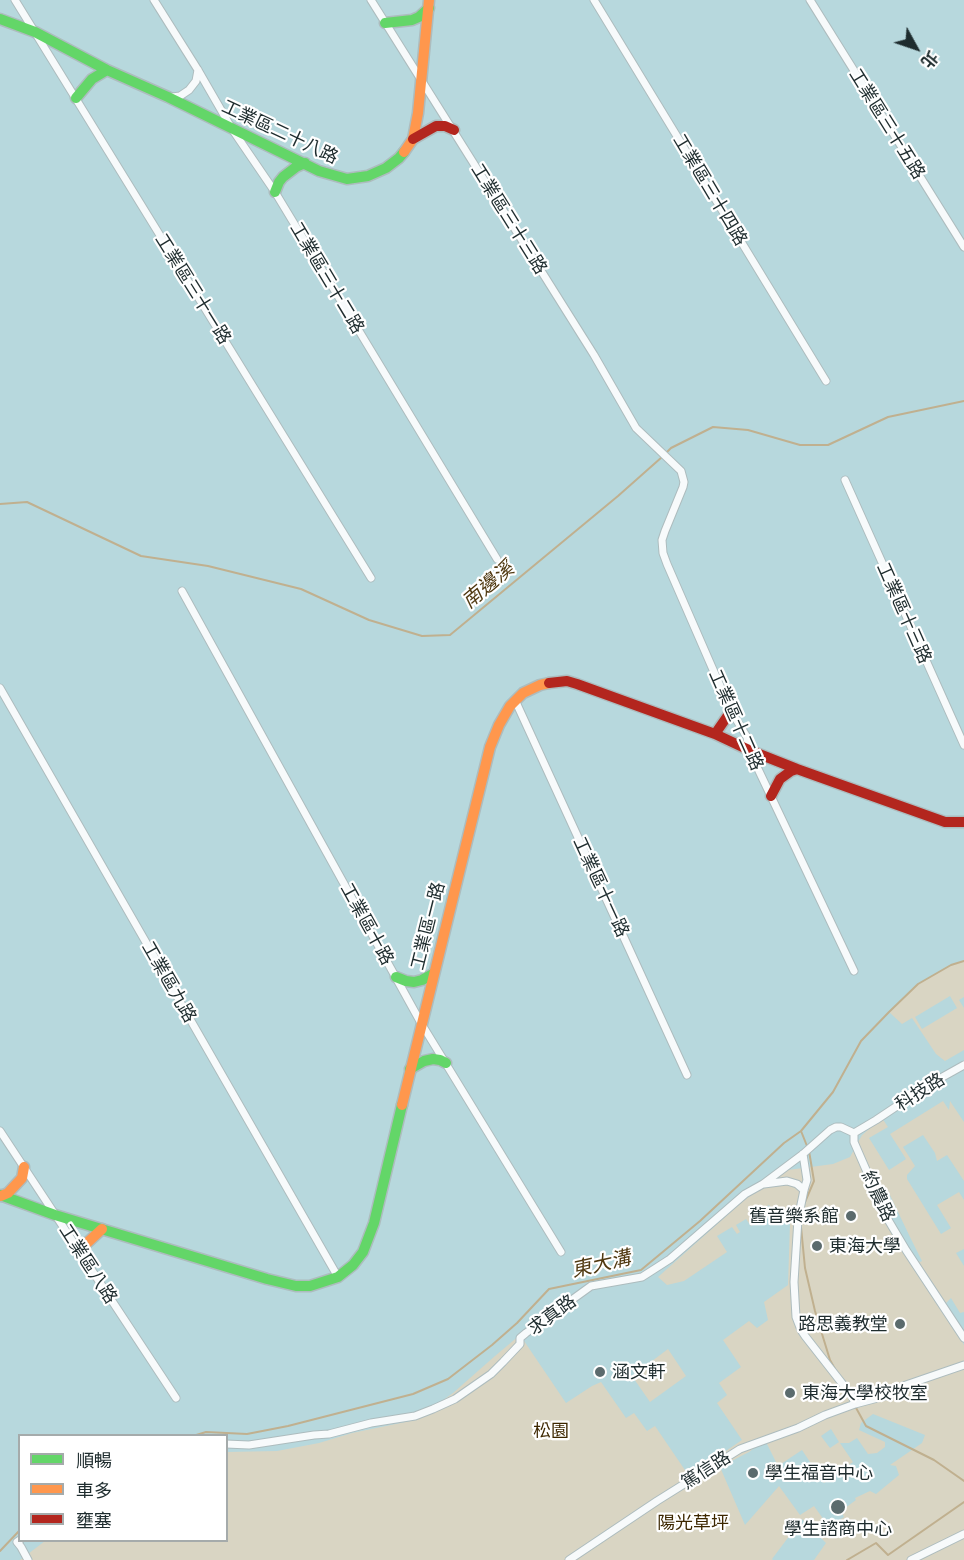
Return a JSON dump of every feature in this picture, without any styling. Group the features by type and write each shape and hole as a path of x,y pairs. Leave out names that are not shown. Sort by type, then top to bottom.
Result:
{"street":[{"name":"工業區三十一路","path":"15,0 371,578"},
{"name":"工業區三十二路","path":"154,0 232,129 275,192 497,559"},
{"name":"工業區三十三路","path":"370,0 594,355 636,428 676,465"},
{"name":"工業區三十四路","path":"594,0 826,381"},
{"name":"工業區三十五路","path":"810,0 964,247"},
{"name":"工業區二十八路","path":"0,19 34,32 107,70 168,97 319,171 347,179 368,176 393,164 413,139 418,113 429,4"},
{"path":"386,23 419,17 429,4"},
{"path":"76,98 92,80 107,70"},
{"path":"168,97 180,96 189,90 196,81 198,70"},
{"path":"413,139 436,126 448,126 454,130"},
{"path":"275,192 279,182 287,173 305,163"},
{"name":"工業區十二路","path":"676,465 683,476 683,487 662,540 663,553 731,711 747,737 749,750 854,971"},
{"name":"工業區十三路","path":"845,480 964,746"},
{"name":"工業區十路","path":"182,591 421,1023 561,1252"},
{"name":"工業區一路","path":"1,1195 56,1215 296,1286 310,1286 338,1277 353,1265 363,1252 374,1223 490,747 505,713 515,700 523,693 540,685 567,681 715,734 797,769 945,822 964,822"},
{"name":"工業區九路","path":"0,688 338,1277"},
{"name":"工業區十一路","path":"515,700 687,1075"},
{"path":"715,734 731,711"},
{"path":"771,796 780,779 797,769"},
{"path":"396,977 414,982 433,974"},
{"path":"410,1069 433,1059 446,1063"},
{"name":"科技路","path":"854,1132 964,1065"},
{"name":"求真路","path":"228,1444 249,1444 329,1434 371,1423 415,1416 455,1399 491,1374 520,1344 520,1338 526,1332 591,1286 642,1276 670,1259 745,1194 763,1184 803,1154 830,1130 841,1127 854,1132"},
{"name":"工業區八路","path":"0,1131 176,1398"},
{"name":"約農路","path":"854,1132 854,1142 887,1218 964,1338"},
{"path":"803,1154 807,1180 798,1220 794,1282 796,1317 801,1330 846,1390 852,1402"},
{"path":"1,1195 8,1193 22,1178 24,1167"},
{"path":"763,1184 787,1181 797,1184 804,1190"},
{"path":"80,1252 82,1247 102,1229"},
{"name":"篤信路","path":"569,1560 740,1449 798,1428 852,1402 889,1395 903,1386 964,1365"},
{"path":"911,1560 964,1534"},
{"path":"18,1542 28,1560"}],"shaded area":[{"path":"0,0 964,0 964,1560 0,1560"}],"green space":[{"path":"964,961 964,997 959,1000 964,1008 964,1050 945,1061 936,1054 912,1018 902,1024 889,1012 918,984 951,965","holes":["950,996 957,1008 922,1029 915,1017"]},
{"name":"東海大學","path":"943,1101 949,1110 950,1101 964,1122 964,1181 947,1155 937,1161 935,1153 923,1135 903,1147 915,1166 907,1175 907,1179 941,1234 951,1228 937,1205 959,1192 964,1200 964,1249 956,1253 964,1266 964,1312 960,1313 951,1298 945,1304 964,1345 964,1560 814,1560 826,1543 802,1519 773,1560 20,1560 44,1542 228,1542 228,1452 277,1451 415,1420 453,1393 520,1335 566,1403 601,1382 626,1418 634,1413 647,1431 655,1426 689,1476 742,1440 717,1403 727,1395 719,1383 741,1367 723,1340 749,1321 757,1328 768,1320 764,1302 788,1285 790,1223 778,1219 769,1205 752,1216 756,1223 751,1226 746,1219 736,1225 740,1232 737,1234 732,1227 717,1236 727,1252 684,1281 667,1285 658,1277 752,1193 788,1170 833,1164 850,1157 862,1135 882,1118 888,1127 869,1138 889,1170 906,1159 890,1134","holes":["887,1189 922,1261 920,1262 909,1253 878,1195","873,1414 925,1435 922,1443 890,1465 896,1466 899,1475 876,1494 870,1491 855,1498 856,1500 841,1511 844,1517 829,1527 814,1506 800,1515 779,1486 745,1525 720,1467 749,1452 765,1440 778,1466 802,1450 824,1483 853,1462 840,1443 849,1443 857,1438 868,1454 877,1453 885,1447 885,1442 859,1430 861,1423","831,1429 839,1442 830,1448 821,1436"]},
{"path":"668,1349 686,1376 650,1402 632,1376"}],"waterway":[{"name":"南邊溪","path":"666,453 671,448 713,427 748,430 800,445 828,445 888,417 964,401"},
{"name":"南邊溪","path":"0,504 27,502 141,556 208,566 301,589 369,620 422,636 450,635 662,457"},
{"name":"東大溝","path":"200,1434 206,1432 247,1434 288,1426 413,1394 448,1379 517,1323 549,1289 641,1270 700,1221 784,1143 801,1131 833,1092 861,1041 918,984 951,965 964,961"},
{"path":"801,1131 809,1151 814,1181 805,1202"},
{"path":"801,1227 805,1268 815,1311 835,1369"},
{"path":"855,1406 866,1426 934,1460 964,1481"},
{"path":"847,1560 876,1543 888,1555 964,1502"},
{"name":"東大溝","path":"0,1551 18,1532"}],"traffic: fast":[{"path":"385,23 412,20 429,8"},
{"path":"0,19 35,32 107,70 168,97 319,171 347,179 368,176 386,168 404,152"},
{"path":"76,98 92,79 107,70"},
{"path":"275,192 283,177 305,163"},
{"path":"396,977 414,982 433,974"},
{"path":"410,1069 433,1059 446,1063"},
{"path":"0,1195 55,1215 267,1279 296,1286 310,1286 338,1277 353,1265 363,1252 374,1223 402,1105"}],"traffic: slow":[{"path":"404,152 413,139 418,113 429,0"},
{"path":"402,1105 490,747 510,706 523,693 549,683"},
{"path":"1,1196 8,1193 22,1178 24,1167"},
{"path":"80,1252 102,1229"}],"traffic: jam":[{"path":"413,139 436,126 445,126 454,130"},
{"path":"549,683 567,681 577,684 715,734 797,769 945,822 964,822"},
{"path":"715,734 731,711"},
{"path":"771,796 780,779 797,769"}],"place":[{"name":"舊音樂系館","path":"851,1216"},
{"name":"東海大學","path":"817,1246"},
{"name":"路思義教堂","path":"900,1324"},
{"name":"涵文軒","path":"600,1372"},
{"name":"東海大學校牧室","path":"790,1393"},
{"name":"學生福音中心","path":"753,1473"},
{"name":"學生諮商中心","path":"838,1507"}],"park label":[{"name":"松園","path":"551,1431"},
{"name":"陽光草坪","path":"693,1523"}]}
